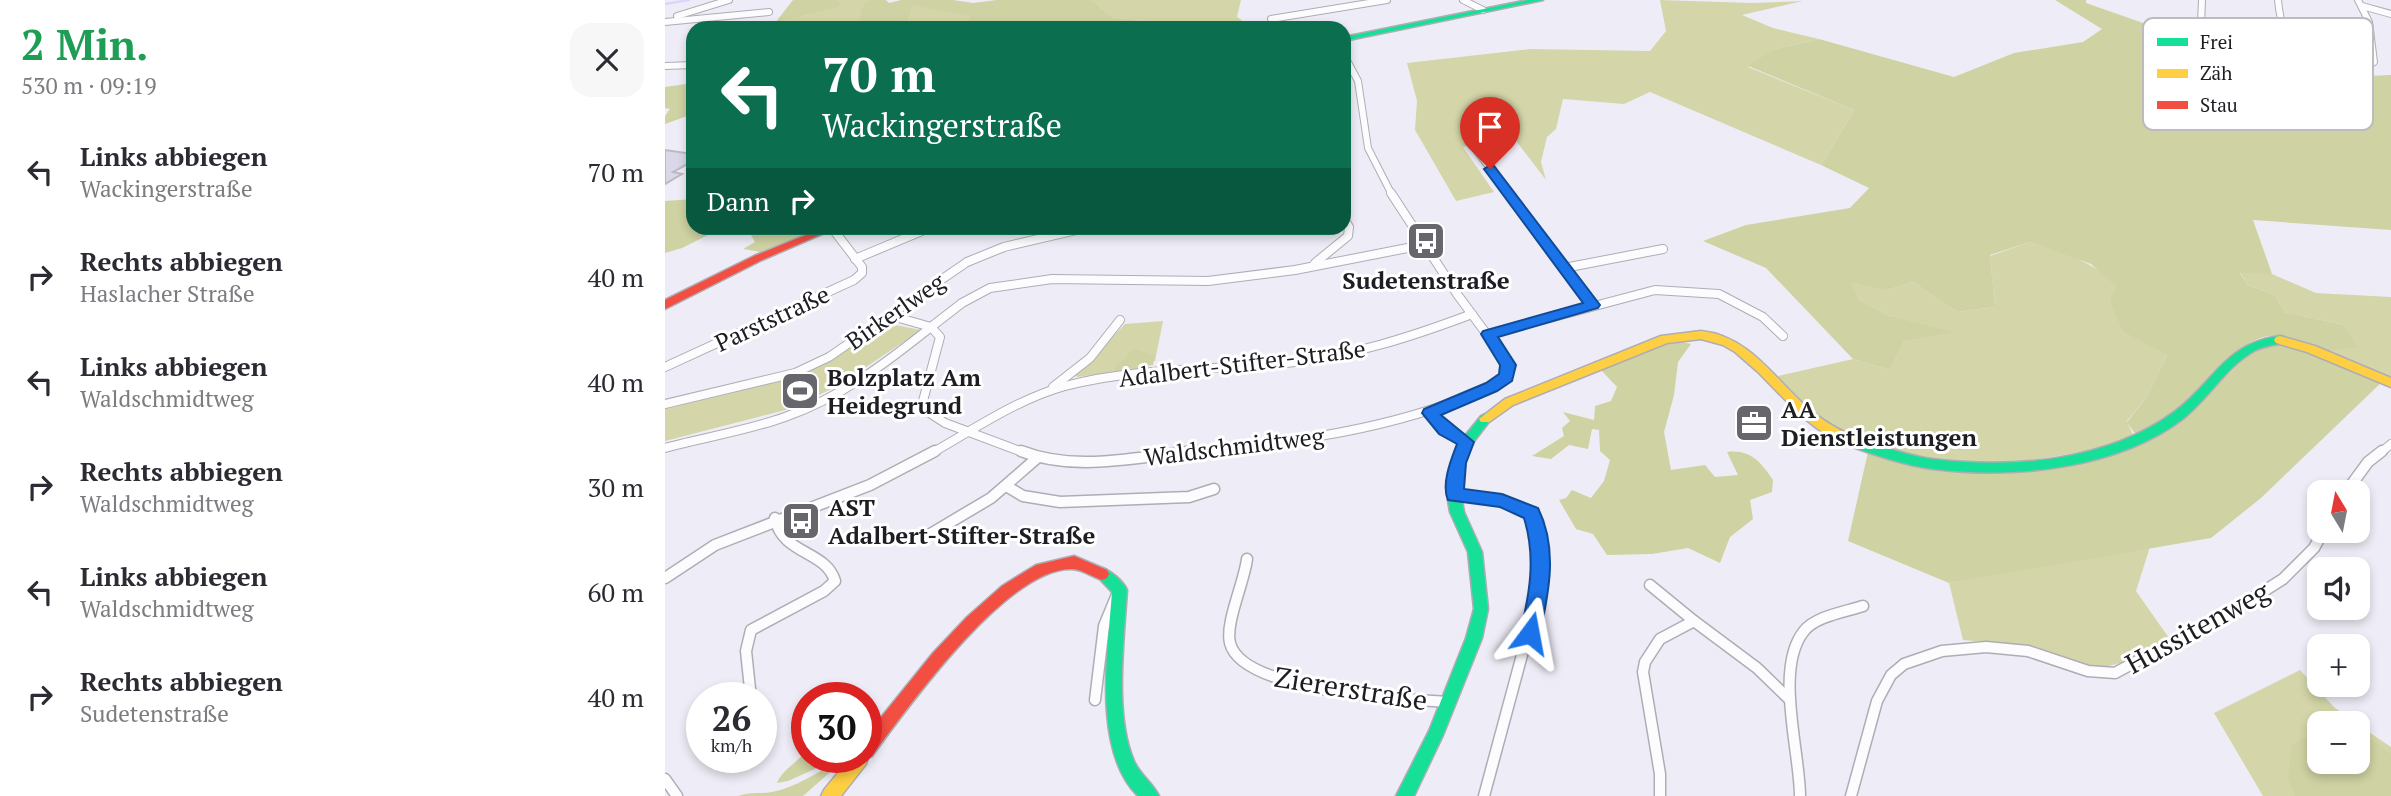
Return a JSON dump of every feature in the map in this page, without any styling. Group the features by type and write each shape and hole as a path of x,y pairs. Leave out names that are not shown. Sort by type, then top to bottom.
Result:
{"street":[{"path":"665,21 729,0"},
{"path":"1271,19 1387,0"},
{"path":"1463,0 1483,10"},
{"path":"1351,38 1539,0"},
{"path":"2201,18 2202,0"},
{"path":"2278,0 2279,18"},
{"path":"2360,3 2391,13"},
{"path":"665,21 769,12"},
{"path":"2373,39 2373,63"},
{"path":"665,66 686,65"},
{"path":"1351,68 1358,81 1361,113 1369,148 1391,193 1423,245 1489,334 1655,290 1719,293 1763,317 1783,336"},
{"path":"1477,151 1593,305"},
{"path":"665,305 758,258 815,235"},
{"path":"837,235 855,259 912,235"},
{"name":"Birkerlweg","path":"665,404 795,373 829,357 892,316 908,300 967,262 1003,247 1055,235"},
{"path":"1312,266 1348,235"},
{"name":"Birkerlweg","path":"665,449 784,418 815,404 862,378 962,303 990,288 1052,279 1208,281 1312,266 1423,245"},
{"path":"1564,268 1663,249"},
{"name":"Parststraße","path":"665,367 854,280 862,273 862,267 855,259"},
{"name":"Adalbert-Stifter-Straße","path":"1049,390 1156,372 1300,360 1360,351 1413,337 1472,314"},
{"path":"892,316 930,327"},
{"name":"Adalbert-Stifter-Straße","path":"665,578 734,534 828,504 872,484 1049,390 1090,358 1120,320"},
{"name":"Waldschmidtweg","path":"930,327 939,334 922,405 931,415 958,430 1037,458 1063,462 1268,445 1374,427 1430,413 1491,387 1507,377 1508,365 1489,334"},
{"path":"1405,796 1420,768 1447,702 1473,638 1481,609 1475,552 1457,512 1454,495 1458,463 1466,442 1485,419 1521,396 1665,340 1690,335 1712,336 1731,342 1758,364 1803,411 1849,441 1898,458 1958,467 2010,467 2098,451 2145,436 2179,415 2249,348 2266,340 2286,341 2307,348 2391,383"},
{"path":"1430,413 1445,429 1466,442"},
{"path":"2355,480 2368,461 2391,444"},
{"path":"922,540 1006,486 1037,458"},
{"path":"1006,486 1023,496 1060,502 1189,497 1214,489"},
{"path":"1454,495 1502,500 1531,513 1540,540 1541,588 1483,796"},
{"path":"749,682 745,651 751,630 824,591 835,580 831,570 789,544 778,533 775,519"},
{"name":"Hussitenweg","path":"1851,796 1877,706 1892,674 1904,665 1958,647 1998,647 2042,654 2097,674 2115,673 2265,591 2304,559 2318,543"},
{"name":"Ziererstraße","path":"1247,559 1243,584 1229,629 1232,650 1248,667 1263,675 1304,685 1375,697 1447,702"},
{"path":"882,730 961,631 986,604 1014,582 1044,568 1073,562 1096,567 1112,579 1119,589 1118,742 1129,775 1142,794"},
{"path":"1650,585 1757,668 1789,699"},
{"path":"1095,700 1104,626 1119,589"},
{"path":"1800,796 1800,764 1789,699 1794,659 1805,630 1863,606"},
{"path":"1660,796 1660,774 1643,672 1644,658 1650,647 1662,637 1694,621"},
{"path":"830,796 848,773"},
{"path":"665,779 677,796"}],"green space":[{"path":"793,0 837,0 841,7 783,21 777,21"},
{"path":"837,0 868,0 863,4 860,19 863,21 783,21 840,7"},
{"path":"868,0 886,0 889,3 901,0 953,0 973,3 997,0 1092,0 1113,18 1147,20 970,21 970,17 913,5 908,21 862,21 859,19 863,4"},
{"path":"1092,0 1241,0 1237,17 1243,21 1135,21 1145,20 1113,18"},
{"path":"1660,0 1752,3 1803,1 1742,15 1773,28 1819,39 1772,50 1748,67 1854,110 1821,165 1650,92 1624,104 1563,99 1556,129 1547,137 1541,162 1546,180 1513,137 1463,147 1494,192 1456,201 1415,130 1417,101 1407,63 1531,49 1650,51 1666,31"},
{"path":"2055,0 2086,0 2086,3 2143,23 2143,130 2373,130 2373,76 2391,75 2391,230 2253,220 2272,274 2240,273 2248,285 2275,295 2285,312 2345,325 2358,347 2323,351 2268,336 2256,340 2243,347 2175,414 2138,438 2127,422 2146,398 2167,355 2123,331 2110,302 2116,286 2091,264 2030,242 1990,255 1995,307 1957,312 1913,282 1884,291 1851,282 1858,300 1888,315 1955,332 1904,342 1890,370 1853,359 1766,268 1703,241 1746,225 1850,208 1869,188 1821,165 1854,110 1748,66 1772,50 1819,39 1954,77 2014,53 2083,42 2102,29"},
{"path":"913,4 971,17 970,21 908,21"},
{"path":"686,84 686,116 665,124 665,116 670,109 665,108 665,87"},
{"path":"686,200 686,235 708,235 665,253 665,201"},
{"path":"751,235 805,235 761,252 743,249 755,242"},
{"path":"2030,242 2076,258 2107,277 2123,295 2150,341 2167,355 2146,398 2127,421 2134,437 2098,448 2019,461 1937,461 1897,454 1860,443 1826,426 1803,411 1778,376 1853,359 1890,370 1904,342 1953,332 1888,315 1857,300 1850,281 1884,291 1913,282 1957,312 1995,307 1990,256"},
{"path":"2240,272 2272,274 2316,293 2391,297 2391,381 2317,351 2357,346 2345,325 2285,312 2275,295 2248,285"},
{"path":"1163,321 1155,361 1144,362 1143,368 1077,377 1075,375 1125,324"},
{"path":"885,323 921,330 841,384 793,408 665,441 665,407 776,381"},
{"path":"1674,340 1691,344 1678,362 1674,395 1664,432 1671,470 1705,465 1715,477 1738,475 1727,452 1735,452 1754,458 1773,480 1772,492 1750,500 1753,519 1730,537 1720,563 1688,548 1652,554 1607,555 1593,534 1576,529 1559,500 1566,498 1572,490 1591,498 1604,481 1610,460 1600,451 1599,430 1592,429 1588,449 1569,445 1551,459 1532,456 1564,436 1562,428 1570,421 1563,412 1594,420 1595,406 1611,401 1617,387 1600,369"},
{"path":"2268,342 2286,342 2384,380 2261,498 2211,538 1949,583 1848,541 1868,452 1999,469 2091,455 2141,443 2172,424 2255,348"},
{"path":"1138,350 1155,356 1153,365 1114,371 1115,366 1131,351"},
{"path":"2150,547 2136,591 2169,638 2124,662 2094,670 2017,645 1963,640 1949,583"},
{"path":"2300,670 2307,678 2307,697 2325,697 2340,711 2307,711 2307,774 2370,774 2370,733 2391,747 2391,796 2263,796 2214,713"},
{"path":"2307,737 2307,774 2370,774 2370,739 2391,754 2391,796 2295,796 2288,779 2292,744"},
{"path":"791,766 791,773 806,773 777,783"},
{"path":"817,773 829,773 803,796 738,796 772,792"}],"building":[{"path":"665,150 686,153 686,165 673,172 682,174 665,184"}],"waterway":[{"path":"665,4 689,0"}],"traffic: fast":[{"path":"1351,38 1539,0"},
{"path":"1855,443 1891,455 1932,464 1976,467 2021,467 2066,461 2108,451 2147,435 2179,415 2225,368 2250,348 2280,340"},
{"path":"1405,796 1435,735 1474,638 1481,609 1475,552 1457,512 1454,495 1458,463 1466,442 1485,419"},
{"path":"1102,574 1120,590 1115,661 1119,740 1125,763 1135,781 1150,796"}],"traffic: slow":[{"path":"1485,419 1509,402 1665,339 1701,335 1727,342 1740,349 1810,417 1855,443"},
{"path":"2280,340 2311,349 2391,383"},
{"path":"830,796 848,773"}],"traffic: jam":[{"path":"665,305 758,258 814,235"},
{"path":"882,729 939,658 972,622 1007,590 1041,569 1074,562 1102,574"}],"place":[{"name":"Sudetenstraße","path":"1426,241"},
{"name":"Bolzplatz Am Heidegrund","path":"800,391"},
{"name":"AA Dienstleistungen","path":"1754,423"},
{"name":"AST Adalbert-Stifter-Straße","path":"801,521"}],"route":[{"path":"1490,169 1593,305 1489,334 1508,365 1507,377 1491,387 1430,413 1445,429 1466,442 1458,463 1454,495 1502,500 1531,513 1540,540 1541,588 1530,633"}]}
